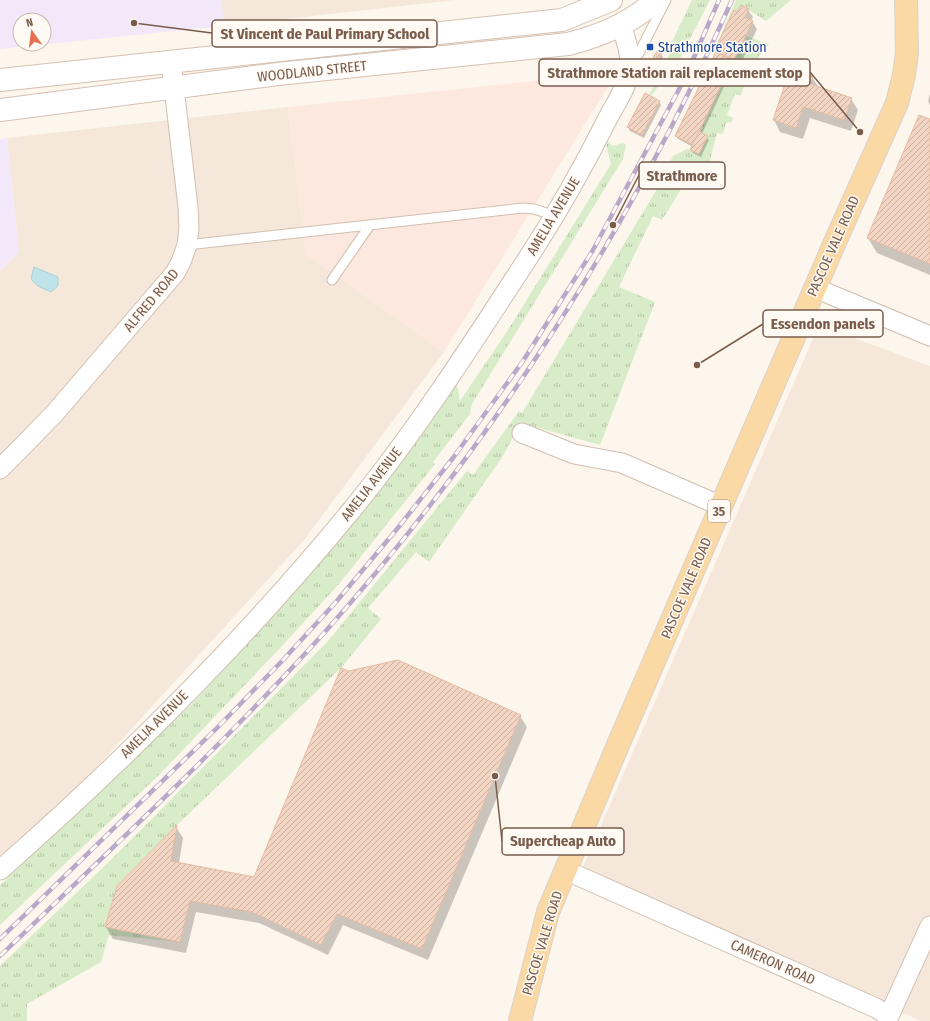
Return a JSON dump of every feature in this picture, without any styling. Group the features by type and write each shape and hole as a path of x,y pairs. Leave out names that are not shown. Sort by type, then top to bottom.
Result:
{"main road":[{"name":"WOODLAND STREET","path":"0,80 562,20 611,0"},
{"path":"611,0 621,25"},
{"name":"WOODLAND STREET","path":"0,110 286,73 568,44 600,35 621,25 656,0"},
{"name":"PASCOE VALE ROAD","path":"520,1021 548,912 565,870 815,288 897,102 904,75 907,53 906,0"}],"street":[{"name":"AMELIA AVENUE","path":"0,870 50,826 174,705 280,593 351,511 425,414 463,359 556,216 628,77 630,61 621,25"},
{"name":"ALFRED ROAD","path":"0,469 54,414 175,273 182,262 187,245 188,207 171,62"},
{"path":"815,288 930,336"},
{"path":"522,433 574,454 622,463 721,506"},
{"name":"CAMERON ROAD","path":"565,870 876,1008 891,1019 930,926"}],"lane":[{"path":"630,61 638,55 666,0"},
{"path":"187,245 523,208 534,209 556,216"},
{"path":"332,280 370,225"}],"shaded area":[{"path":"0,0 221,0 224,26 52,44 52,12 12,12 12,48 0,49"},
{"path":"221,0 455,0 224,26"},
{"path":"599,74 609,85 444,352 306,254 288,107"},
{"path":"288,107 306,254 444,352 304,540 0,873 0,271 19,252 7,138"},
{"path":"7,138 19,252 0,271 0,139"},
{"path":"819,325 930,366 930,1021 921,1021 582,869"}],"green space":[{"path":"692,0 710,0 680,58 651,96 649,95 669,55 669,48"},
{"path":"736,0 791,0 766,21 741,5 737,12 734,11 716,46"},
{"path":"746,36 769,44 751,66 741,95 735,94 727,115 733,118 732,122 726,123 723,134 717,133 704,184 687,180 662,220 653,216 619,287 655,302 600,445 521,423 501,459 429,562 416,552 368,608 381,619 341,668 177,825 117,886 105,927 180,942 109,935 101,962 27,1004 27,1021 0,1021 0,966 119,852 328,641 467,471 473,475 519,411 522,413 657,189 673,156 687,149 699,154 699,131"},
{"path":"607,141 613,146 622,143 626,145 623,159 472,404 470,414 433,462 435,464 339,584 282,646 159,775 0,925 0,885 191,705 281,608 407,451 457,384 460,401 508,330 611,164 606,144"}],"water":[{"path":"34,267 58,277 58,286 51,292 38,286 31,279"}],"building":[{"path":"741,5 749,9 745,17 753,21 734,60 714,51 734,10 737,12"},
{"path":"657,51 662,53 655,66 650,63"},
{"path":"716,52 733,60 693,145 675,136"},
{"path":"790,69 813,76 810,84 852,98 844,120 803,107 796,128 773,120"},
{"path":"645,93 660,101 642,135 627,127"},
{"path":"919,115 930,119 930,264 867,238"},
{"path":"699,131 708,136 699,154 690,150"},
{"path":"398,660 521,715 422,949 337,914 321,945 252,912 190,901 180,942 105,927 117,886 177,825 171,861 254,877 341,668 349,671"}],"railway":[{"path":"0,939 218,727 283,660 336,602 397,529 453,458 523,361 593,250 684,80 719,0"},
{"path":"0,956 206,757 285,675 324,633 386,561 445,487 553,332 602,252 649,170 692,86 732,0"}],"place":[{"name":"St Vincent de Paul Primary School","path":"134,23"},
{"name":"Strathmore Station","path":"650,47"},
{"name":"Strathmore Station rail replacement stop","path":"860,132"},
{"name":"Strathmore","path":"613,225"},
{"name":"Essendon panels","path":"697,365"},
{"name":"Supercheap Auto","path":"495,776"}]}
